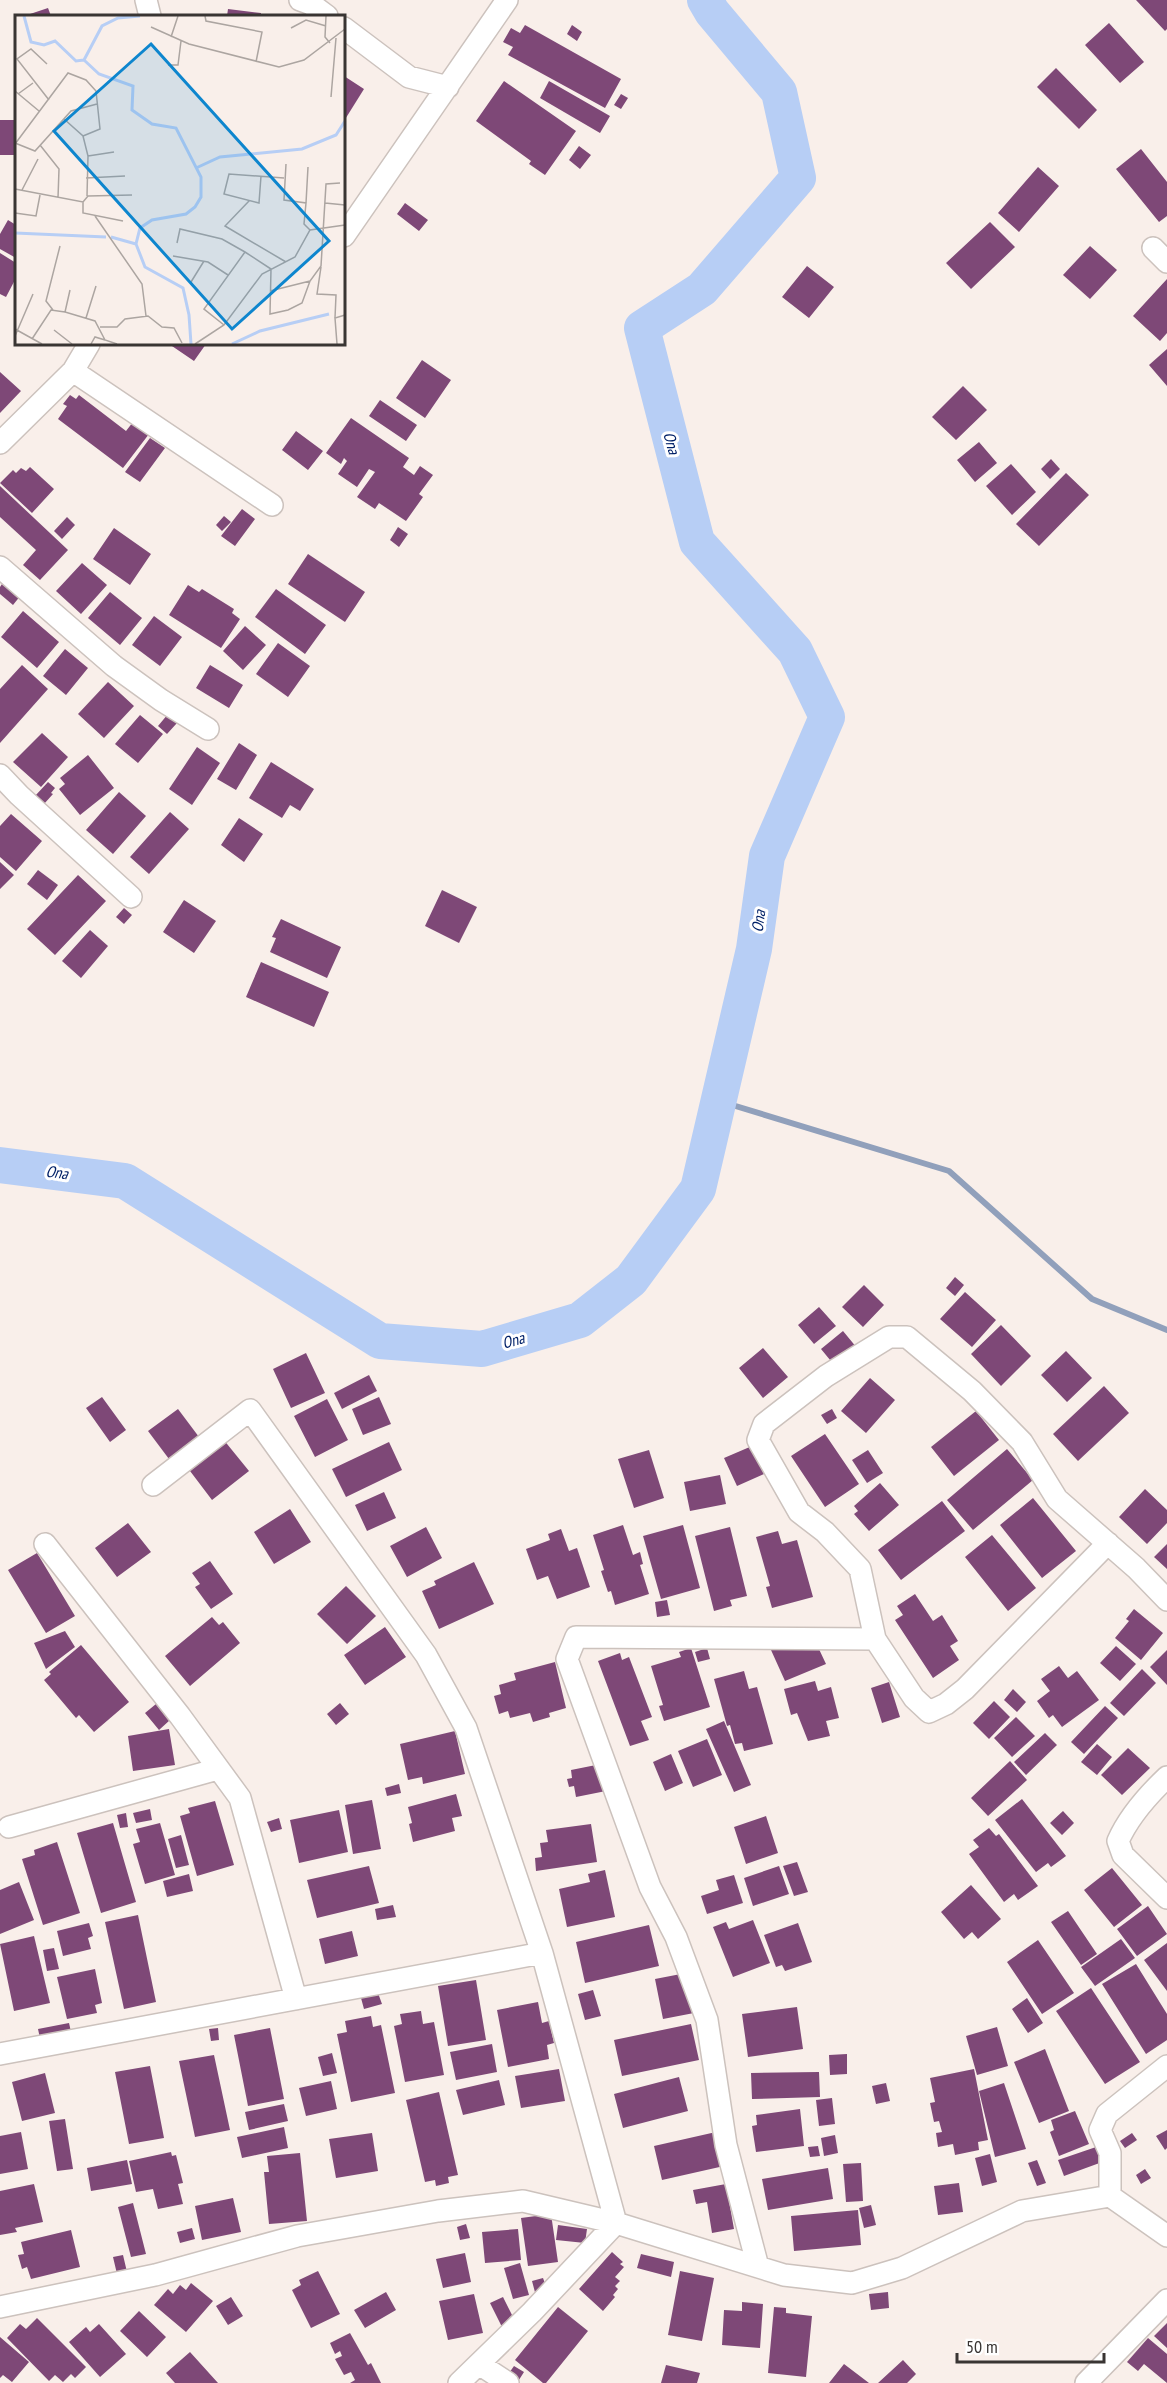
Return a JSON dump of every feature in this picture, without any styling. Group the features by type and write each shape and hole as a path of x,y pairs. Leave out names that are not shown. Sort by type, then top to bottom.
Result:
{"street":[{"path":"146,0 150,15"},
{"path":"300,0 311,4 326,15"},
{"path":"345,235 507,0"},
{"path":"345,29 410,77 448,87"},
{"path":"0,442 73,371 88,345"},
{"path":"73,371 272,505"},
{"path":"0,567 114,666 161,700 208,729"},
{"path":"0,775 131,897"},
{"path":"1108,1543 965,1689 946,1704 929,1712 914,1698 875,1638 860,1569 825,1532 799,1512 758,1440 764,1424 826,1376 889,1336 907,1337 972,1391 1022,1442 1057,1499 1108,1543 1136,1568 1167,1600"},
{"path":"153,1485 250,1410 426,1655 466,1728 542,1953 616,2223"},
{"path":"45,1544 180,1716 240,1798 296,1999"},
{"path":"758,2267 726,2145 707,2020 676,1937 650,1887 567,1659 576,1637 875,1638"},
{"path":"9,1827 219,1769"},
{"path":"1167,1777 1150,1793 1125,1824 1118,1841 1123,1855 1167,1898"},
{"path":"0,2054 542,1953"},
{"path":"1110,2196 1110,2153 1100,2130 1107,2114 1167,2066"},
{"path":"0,2307 155,2275 297,2236 438,2211 523,2201 616,2223 784,2275 852,2283 902,2268 1022,2211 1110,2196 1167,2236"},
{"path":"459,2383 532,2312 616,2223"},
{"path":"1086,2383 1167,2300"},
{"path":"479,2364 508,2383"}],"building":[{"path":"1136,0 1167,0 1167,29 1165,31"},
{"path":"48,8 51,15 27,15"},
{"path":"228,9 261,13 261,15 227,15"},
{"path":"1109,23 1144,62 1120,83 1085,45"},
{"path":"525,25 621,79 605,108 508,55 513,47 503,42 511,28 520,33"},
{"path":"572,25 582,32 577,41 567,34"},
{"path":"1056,68 1097,110 1079,129 1037,87"},
{"path":"345,77 364,89 345,119"},
{"path":"504,81 576,131 545,175 529,164 531,161 476,121"},
{"path":"549,81 610,116 600,133 540,98"},
{"path":"621,94 628,98 621,109 614,105"},
{"path":"0,120 15,120 15,155 0,155"},
{"path":"579,146 591,155 580,169 569,160"},
{"path":"1141,149 1167,182 1167,216 1159,222 1116,169"},
{"path":"1038,167 1059,186 1019,232 998,213"},
{"path":"405,203 428,220 419,231 397,214"},
{"path":"8,220 15,224 15,257 0,249 0,234"},
{"path":"990,222 1015,247 971,289 946,263"},
{"path":"1090,246 1117,270 1090,299 1063,275"},
{"path":"0,253 15,262 15,280 6,297 0,294"},
{"path":"807,266 834,287 809,318 782,297"},
{"path":"1167,279 1167,333 1160,341 1133,316"},
{"path":"170,345 205,345 194,361"},
{"path":"1167,349 1167,386 1149,365"},
{"path":"422,360 451,380 425,418 396,398"},
{"path":"0,372 21,391 0,413"},
{"path":"963,386 987,410 956,440 932,417"},
{"path":"70,395 76,399 79,395 126,431 133,422 149,434 123,468 58,419 67,406 63,404"},
{"path":"380,400 417,425 406,441 369,416"},
{"path":"351,418 409,458 403,467 414,475 420,466 433,475 419,494 423,497 406,521 379,503 375,509 357,497 375,472 369,469 357,487 338,474 347,461 344,458 341,464 326,453"},
{"path":"296,431 323,451 308,470 282,450"},
{"path":"150,438 165,448 140,482 125,472"},
{"path":"979,442 997,463 975,482 957,460"},
{"path":"1051,459 1060,469 1050,479 1041,469"},
{"path":"1011,464 1036,492 1012,515 986,486"},
{"path":"30,467 54,489 32,513 0,483 13,470 16,473 21,468 26,471"},
{"path":"1066,473 1089,495 1039,546 1016,524"},
{"path":"0,486 68,550 40,580 23,565 36,550 0,517"},
{"path":"242,509 255,519 235,546 221,536"},
{"path":"224,516 231,522 222,531 216,525"},
{"path":"67,517 75,525 62,539 54,531"},
{"path":"398,527 408,534 399,547 390,540"},
{"path":"114,528 151,554 130,585 93,559"},
{"path":"308,554 365,592 345,622 288,584"},
{"path":"82,563 107,585 81,614 56,591"},
{"path":"4,581 21,595 13,605 0,594 0,587"},
{"path":"188,585 199,592 202,589 234,609 232,613 240,619 221,648 169,615"},
{"path":"276,589 326,625 305,654 255,617"},
{"path":"110,592 142,618 120,645 88,618"},
{"path":"23,611 59,642 37,668 1,637"},
{"path":"154,616 182,637 160,666 132,645"},
{"path":"245,626 266,645 243,670 223,651"},
{"path":"278,643 310,666 288,697 256,674"},
{"path":"65,649 88,668 66,695 43,676"},
{"path":"22,665 48,689 0,743 0,689"},
{"path":"210,665 243,685 229,708 196,688"},
{"path":"108,682 134,706 104,738 78,714"},
{"path":"168,714 177,723 167,734 158,726"},
{"path":"140,715 163,734 138,763 115,744"},
{"path":"42,733 68,757 41,787 13,762"},
{"path":"239,743 257,755 236,790 217,779"},
{"path":"197,747 220,763 192,805 169,789"},
{"path":"88,755 114,788 80,815 59,789 65,784 60,778"},
{"path":"271,762 314,789 300,811 290,805 282,818 249,798"},
{"path":"48,782 55,788 44,804 35,796"},
{"path":"119,792 146,816 113,854 86,830"},
{"path":"170,812 189,829 149,874 130,857"},
{"path":"11,814 42,841 16,871 0,857 0,826"},
{"path":"239,818 263,834 244,862 221,845"},
{"path":"0,862 14,875 0,889"},
{"path":"38,870 58,885 47,900 27,884"},
{"path":"78,875 106,901 55,955 27,929"},
{"path":"442,890 477,907 459,943 425,926"},
{"path":"184,900 216,921 194,953 163,932"},
{"path":"124,908 132,915 124,924 116,917"},
{"path":"281,919 341,947 327,978 270,952 276,938 272,937"},
{"path":"90,930 108,946 81,978 62,961"},
{"path":"261,962 329,992 314,1027 246,997"},
{"path":"955,1277 964,1285 955,1296 946,1288"},
{"path":"864,1285 884,1305 863,1327 842,1307"},
{"path":"965,1292 996,1320 972,1347 940,1319"},
{"path":"819,1307 836,1326 814,1344 798,1325"},
{"path":"1001,1325 1031,1356 1001,1386 971,1354"},
{"path":"843,1331 857,1348 835,1366 821,1349"},
{"path":"763,1348 788,1377 763,1398 739,1368"},
{"path":"1066,1351 1092,1378 1067,1402 1041,1375"},
{"path":"306,1353 325,1393 291,1408 273,1369"},
{"path":"369,1375 377,1391 342,1409 334,1393"},
{"path":"870,1378 895,1400 866,1433 841,1411"},
{"path":"1104,1386 1129,1413 1078,1461 1053,1434"},
{"path":"102,1397 126,1430 110,1442 86,1408"},
{"path":"379,1397 391,1424 363,1435 352,1409"},
{"path":"327,1399 348,1440 315,1457 294,1416"},
{"path":"178,1409 202,1441 172,1463 148,1431"},
{"path":"832,1409 837,1418 827,1424 821,1415"},
{"path":"976,1411 999,1440 954,1476 931,1447"},
{"path":"825,1434 859,1484 825,1507 791,1456"},
{"path":"223,1439 249,1471 212,1500 187,1467"},
{"path":"389,1442 402,1470 346,1497 332,1469"},
{"path":"752,1446 764,1474 737,1486 724,1458"},
{"path":"1007,1449 1033,1480 973,1530 947,1500"},
{"path":"649,1450 664,1498 634,1508 618,1459"},
{"path":"868,1450 883,1473 867,1483 852,1460"},
{"path":"720,1475 726,1504 690,1511 684,1482"},
{"path":"880,1483 899,1505 869,1531 854,1514 858,1511 854,1506"},
{"path":"1145,1489 1167,1510 1167,1523 1147,1544 1119,1517"},
{"path":"384,1492 396,1518 367,1531 355,1505"},
{"path":"1033,1498 1076,1551 1042,1578 1000,1525"},
{"path":"942,1501 965,1531 901,1580 878,1550"},
{"path":"290,1509 311,1542 274,1564 254,1532"},
{"path":"128,1523 151,1552 117,1577 95,1548"},
{"path":"623,1525 633,1555 640,1552 643,1564 640,1565 649,1594 615,1605 601,1571 604,1570 593,1535"},
{"path":"683,1525 700,1588 661,1599 643,1536"},
{"path":"426,1527 442,1558 407,1577 390,1546"},
{"path":"730,1527 747,1596 730,1600 732,1606 714,1611 695,1536"},
{"path":"561,1529 569,1551 577,1548 590,1587 557,1599 548,1576 537,1580 526,1549 550,1540 548,1534"},
{"path":"778,1531 782,1544 797,1540 813,1597 772,1608 766,1587 770,1586 756,1537"},
{"path":"992,1535 1036,1588 1008,1611 965,1557"},
{"path":"1167,1544 1167,1569 1154,1557"},
{"path":"37,1553 75,1616 46,1633 8,1570"},
{"path":"210,1561 233,1594 211,1609 195,1587 200,1584 192,1573"},
{"path":"474,1562 494,1604 439,1629 422,1591 436,1585 434,1581"},
{"path":"346,1586 376,1616 347,1644 317,1614"},
{"path":"915,1594 933,1621 942,1615 958,1641 950,1646 959,1660 933,1678 895,1620 903,1615 897,1606"},
{"path":"667,1600 670,1615 657,1617 655,1602"},
{"path":"1134,1609 1163,1633 1141,1660 1115,1638 1129,1621 1126,1619"},
{"path":"212,1617 219,1625 223,1622 240,1643 190,1686 165,1656"},
{"path":"385,1627 406,1657 365,1685 344,1655"},
{"path":"65,1631 75,1647 46,1669 34,1643"},
{"path":"795,1640 809,1642 812,1649 818,1647 826,1664 785,1681 771,1650"},
{"path":"81,1645 129,1702 94,1732 79,1715 76,1718 44,1680 51,1674 49,1672"},
{"path":"1116,1646 1136,1664 1120,1681 1100,1663"},
{"path":"691,1648 710,1707 664,1721 659,1706 663,1705 651,1666 681,1657 679,1652"},
{"path":"707,1648 710,1659 698,1662 695,1652"},
{"path":"1167,1650 1167,1685 1150,1667"},
{"path":"620,1653 622,1660 629,1657 652,1717 641,1721 649,1740 630,1746 598,1661"},
{"path":"555,1662 566,1708 549,1713 550,1717 533,1722 530,1713 510,1718 508,1711 499,1714 494,1696 501,1694 499,1685 516,1680 514,1673"},
{"path":"1059,1666 1068,1678 1077,1671 1099,1700 1062,1727 1053,1715 1049,1718 1037,1701 1050,1691 1041,1679"},
{"path":"1142,1669 1156,1683 1124,1716 1110,1703"},
{"path":"744,1671 749,1689 757,1687 773,1744 744,1751 742,1743 735,1744 730,1725 727,1726 714,1679"},
{"path":"815,1681 818,1691 831,1687 839,1718 826,1721 830,1736 808,1741 797,1713 791,1715 784,1689"},
{"path":"889,1682 900,1717 882,1723 871,1688"},
{"path":"1013,1689 1026,1702 1017,1712 1004,1700"},
{"path":"994,1701 1010,1717 989,1739 973,1723"},
{"path":"340,1703 349,1714 336,1725 327,1714"},
{"path":"156,1704 170,1720 159,1730 145,1713"},
{"path":"1105,1706 1118,1718 1084,1754 1071,1742"},
{"path":"1016,1717 1035,1736 1012,1757 994,1738"},
{"path":"724,1721 751,1785 734,1792 706,1729"},
{"path":"169,1729 175,1765 133,1771 128,1736"},
{"path":"455,1731 465,1774 423,1784 422,1777 408,1780 400,1744"},
{"path":"1045,1733 1057,1745 1026,1775 1014,1762"},
{"path":"707,1739 722,1775 693,1787 678,1751"},
{"path":"1097,1744 1112,1757 1097,1775 1081,1762"},
{"path":"1128,1748 1150,1768 1122,1795 1101,1775"},
{"path":"671,1754 683,1783 665,1791 653,1762"},
{"path":"1010,1761 1027,1780 988,1816 971,1798"},
{"path":"601,1764 606,1791 576,1797 574,1786 569,1787 567,1779 572,1778 571,1770"},
{"path":"399,1784 401,1793 387,1796 385,1788"},
{"path":"456,1794 462,1816 452,1818 455,1831 413,1842 408,1807"},
{"path":"1022,1799 1066,1856 1051,1867 1048,1863 1036,1872 995,1820"},
{"path":"372,1800 381,1849 353,1854 345,1805"},
{"path":"215,1801 234,1865 197,1876 180,1816 190,1813 188,1808"},
{"path":"150,1809 152,1820 136,1823 133,1813"},
{"path":"339,1810 348,1852 299,1863 290,1820"},
{"path":"1063,1811 1074,1823 1062,1835 1050,1823"},
{"path":"126,1813 128,1827 120,1828 117,1815"},
{"path":"766,1816 778,1853 746,1864 734,1827"},
{"path":"279,1818 282,1829 271,1832 267,1822"},
{"path":"113,1823 136,1902 101,1913 77,1833"},
{"path":"160,1823 175,1875 145,1884 133,1844 140,1842 136,1829"},
{"path":"591,1824 597,1862 536,1871 535,1858 542,1857 540,1843 548,1842 546,1830"},
{"path":"989,1828 996,1836 999,1834 1038,1886 1018,1900 1014,1894 1004,1902 969,1854 979,1847 973,1840"},
{"path":"181,1835 189,1865 176,1868 168,1839"},
{"path":"57,1842 80,1913 43,1925 22,1859 35,1855 34,1850"},
{"path":"797,1862 808,1892 794,1896 783,1866"},
{"path":"369,1866 379,1903 317,1918 307,1880"},
{"path":"779,1866 789,1894 753,1906 744,1878"},
{"path":"1112,1868 1142,1905 1114,1927 1084,1890"},
{"path":"605,1870 615,1917 567,1927 559,1889 590,1882 588,1874"},
{"path":"189,1874 193,1891 167,1897 163,1881"},
{"path":"734,1875 743,1903 707,1914 701,1896 719,1890 716,1880"},
{"path":"19,1882 34,1920 0,1934 0,1890"},
{"path":"971,1885 1001,1919 978,1939 972,1932 964,1939 941,1912"},
{"path":"393,1905 396,1917 377,1920 375,1909"},
{"path":"1148,1906 1167,1934 1137,1956 1117,1929"},
{"path":"1068,1911 1097,1954 1081,1965 1051,1922"},
{"path":"138,1915 156,2002 124,2009 105,1922"},
{"path":"753,1920 770,1963 733,1977 713,1927 726,1922 729,1929"},
{"path":"89,1923 93,1936 88,1938 91,1949 63,1956 57,1931"},
{"path":"798,1923 812,1962 785,1971 782,1965 776,1967 764,1935"},
{"path":"649,1925 659,1966 585,1983 576,1942"},
{"path":"352,1931 358,1956 325,1964 319,1939"},
{"path":"34,1936 50,2003 14,2011 0,1944"},
{"path":"1121,1939 1135,1958 1095,1986 1081,1967"},
{"path":"1038,1940 1074,1993 1042,2014 1007,1962"},
{"path":"1167,1943 1167,1991 1144,1960"},
{"path":"54,1948 59,1969 47,1971 43,1950"},
{"path":"1136,1964 1167,2014 1167,2040 1146,2054 1102,1984"},
{"path":"95,1969 102,2003 95,2005 97,2013 67,2019 57,1977"},
{"path":"686,1973 694,2013 663,2019 655,1979"},
{"path":"476,1980 486,2040 448,2046 438,1986"},
{"path":"1091,1988 1140,2062 1105,2084 1056,2011"},
{"path":"593,1990 601,2016 585,2020 578,1994"},
{"path":"378,1993 382,2004 364,2009 361,1998"},
{"path":"1027,1998 1043,2023 1028,2033 1012,2009"},
{"path":"538,2002 542,2023 549,2021 554,2043 547,2045 549,2059 508,2067 497,2010"},
{"path":"797,2007 803,2049 748,2057 742,2014"},
{"path":"421,2011 423,2024 434,2022 444,2075 405,2082 394,2026 402,2024 400,2014"},
{"path":"371,2016 373,2027 381,2025 395,2093 351,2102 337,2034 347,2032 345,2021"},
{"path":"69,2023 72,2036 41,2043 38,2029"},
{"path":"691,2024 699,2060 622,2076 614,2040"},
{"path":"997,2027 1008,2066 977,2075 966,2036"},
{"path":"218,2028 219,2040 211,2041 209,2029"},
{"path":"270,2028 284,2099 248,2106 234,2035"},
{"path":"492,2044 497,2072 456,2080 450,2052"},
{"path":"1045,2049 1069,2111 1039,2123 1014,2062"},
{"path":"332,2053 337,2073 323,2076 318,2057"},
{"path":"847,2054 847,2074 830,2075 829,2055"},
{"path":"214,2055 230,2130 195,2137 179,2061"},
{"path":"150,2066 164,2138 129,2144 115,2072"},
{"path":"559,2069 565,2101 521,2108 515,2076"},
{"path":"974,2069 988,2140 978,2142 979,2150 955,2155 953,2144 938,2147 936,2133 942,2132 939,2121 934,2122 930,2103 935,2102 930,2078"},
{"path":"819,2072 820,2097 752,2099 751,2073"},
{"path":"45,2073 55,2113 22,2121 12,2082"},
{"path":"679,2077 688,2111 623,2128 614,2094"},
{"path":"499,2080 505,2105 463,2115 456,2090"},
{"path":"331,2081 337,2109 306,2116 299,2088"},
{"path":"886,2083 890,2101 876,2104 872,2086"},
{"path":"1004,2083 1026,2149 995,2157 979,2091"},
{"path":"439,2092 458,2175 448,2177 449,2183 436,2186 435,2180 425,2182 406,2100"},
{"path":"832,2098 835,2124 819,2126 816,2100"},
{"path":"284,2104 288,2121 249,2130 245,2112"},
{"path":"800,2109 804,2146 756,2152 752,2126 757,2125 756,2115"},
{"path":"1075,2111 1089,2144 1059,2156 1050,2132 1054,2130 1051,2120"},
{"path":"65,2119 73,2169 57,2171 49,2121"},
{"path":"284,2127 288,2148 242,2158 237,2137"},
{"path":"1167,2130 1167,2148 1165,2150 1156,2136"},
{"path":"21,2132 28,2169 0,2174 0,2136"},
{"path":"716,2132 724,2166 662,2180 654,2146"},
{"path":"372,2133 378,2171 336,2178 329,2139"},
{"path":"1132,2133 1137,2140 1125,2148 1120,2141"},
{"path":"835,2135 838,2153 824,2156 821,2138"},
{"path":"818,2146 820,2156 810,2157 808,2147"},
{"path":"1099,2146 1105,2161 1064,2176 1058,2160"},
{"path":"171,2152 172,2156 176,2155 183,2183 178,2184 183,2204 158,2209 153,2189 136,2192 129,2161"},
{"path":"300,2153 307,2221 269,2224 264,2172 269,2172 267,2156"},
{"path":"990,2154 997,2182 982,2186 975,2158"},
{"path":"127,2160 132,2184 91,2191 87,2168"},
{"path":"1037,2160 1046,2183 1037,2186 1028,2163"},
{"path":"861,2163 863,2201 846,2202 843,2164"},
{"path":"828,2168 833,2199 768,2210 762,2179"},
{"path":"1145,2169 1151,2178 1141,2184 1136,2175"},
{"path":"959,2183 963,2212 938,2215 934,2186"},
{"path":"34,2184 43,2222 15,2228 17,2232 0,2235 0,2191"},
{"path":"726,2184 734,2229 712,2233 707,2202 696,2204 693,2190"},
{"path":"233,2198 241,2232 202,2240 195,2206"},
{"path":"133,2203 146,2254 131,2257 118,2207"},
{"path":"871,2205 876,2225 864,2228 859,2208"},
{"path":"858,2210 861,2245 794,2251 791,2216"},
{"path":"551,2214 558,2262 528,2266 521,2218"},
{"path":"466,2224 470,2238 460,2240 457,2227"},
{"path":"558,2225 587,2229 585,2243 556,2240"},
{"path":"192,2228 195,2239 180,2243 177,2232"},
{"path":"518,2229 521,2260 485,2263 482,2232"},
{"path":"71,2230 80,2267 31,2279 27,2267 22,2269 18,2255 24,2254 21,2242"},
{"path":"612,2252 623,2262 620,2264 624,2267 615,2277 620,2281 615,2286 618,2289 613,2295 615,2297 603,2311 579,2289"},
{"path":"465,2253 471,2282 443,2288 436,2259"},
{"path":"641,2254 674,2262 671,2277 637,2268"},
{"path":"123,2255 127,2272 117,2274 113,2257"},
{"path":"520,2263 529,2295 513,2299 504,2268"},
{"path":"318,2271 340,2314 311,2328 292,2290 301,2285 299,2280"},
{"path":"680,2271 714,2278 702,2341 668,2335"},
{"path":"543,2278 547,2289 536,2296 532,2281"},
{"path":"191,2283 213,2301 186,2332 154,2305 168,2289 173,2294 180,2285 186,2290"},
{"path":"386,2292 396,2310 365,2328 354,2310"},
{"path":"888,2292 889,2308 871,2310 869,2294"},
{"path":"474,2294 483,2333 448,2340 439,2301"},
{"path":"231,2297 243,2316 228,2325 216,2306"},
{"path":"503,2297 516,2323 503,2329 490,2303"},
{"path":"742,2302 763,2304 760,2348 722,2345 724,2310 742,2311"},
{"path":"558,2307 588,2331 546,2383 543,2383 515,2360"},
{"path":"774,2307 786,2308 786,2313 812,2316 806,2377 768,2373"},
{"path":"139,2311 166,2337 147,2357 120,2331"},
{"path":"37,2318 86,2367 75,2378 71,2374 63,2382 55,2375 49,2381 7,2338 20,2324 26,2329"},
{"path":"1167,2323 1167,2348 1154,2336"},
{"path":"99,2324 126,2354 100,2377 69,2342 86,2327 90,2332"},
{"path":"350,2333 368,2365 371,2363 381,2383 350,2383 355,2380 351,2372 344,2375 335,2359 342,2356 340,2351 335,2354 330,2343"},
{"path":"0,2337 29,2362 12,2382 3,2375 0,2378"},
{"path":"1148,2338 1167,2354 1167,2383 1144,2364 1138,2371 1127,2362"},
{"path":"190,2352 218,2383 175,2383 166,2373"},
{"path":"903,2360 916,2374 907,2383 878,2383"},
{"path":"844,2364 869,2383 829,2383"},
{"path":"666,2365 700,2373 697,2383 661,2383"},
{"path":"514,2366 524,2372 517,2383 507,2376"}],"waterway":[{"name":"Ona","path":"0,1165 125,1181 380,1341 482,1349 580,1320 631,1280 698,1189 754,949 767,856 827,717 795,651 697,542 642,328 702,289 798,178 779,92 712,12 705,0"},
{"path":"719,1101 949,1171 1092,1299 1167,1330"}]}
